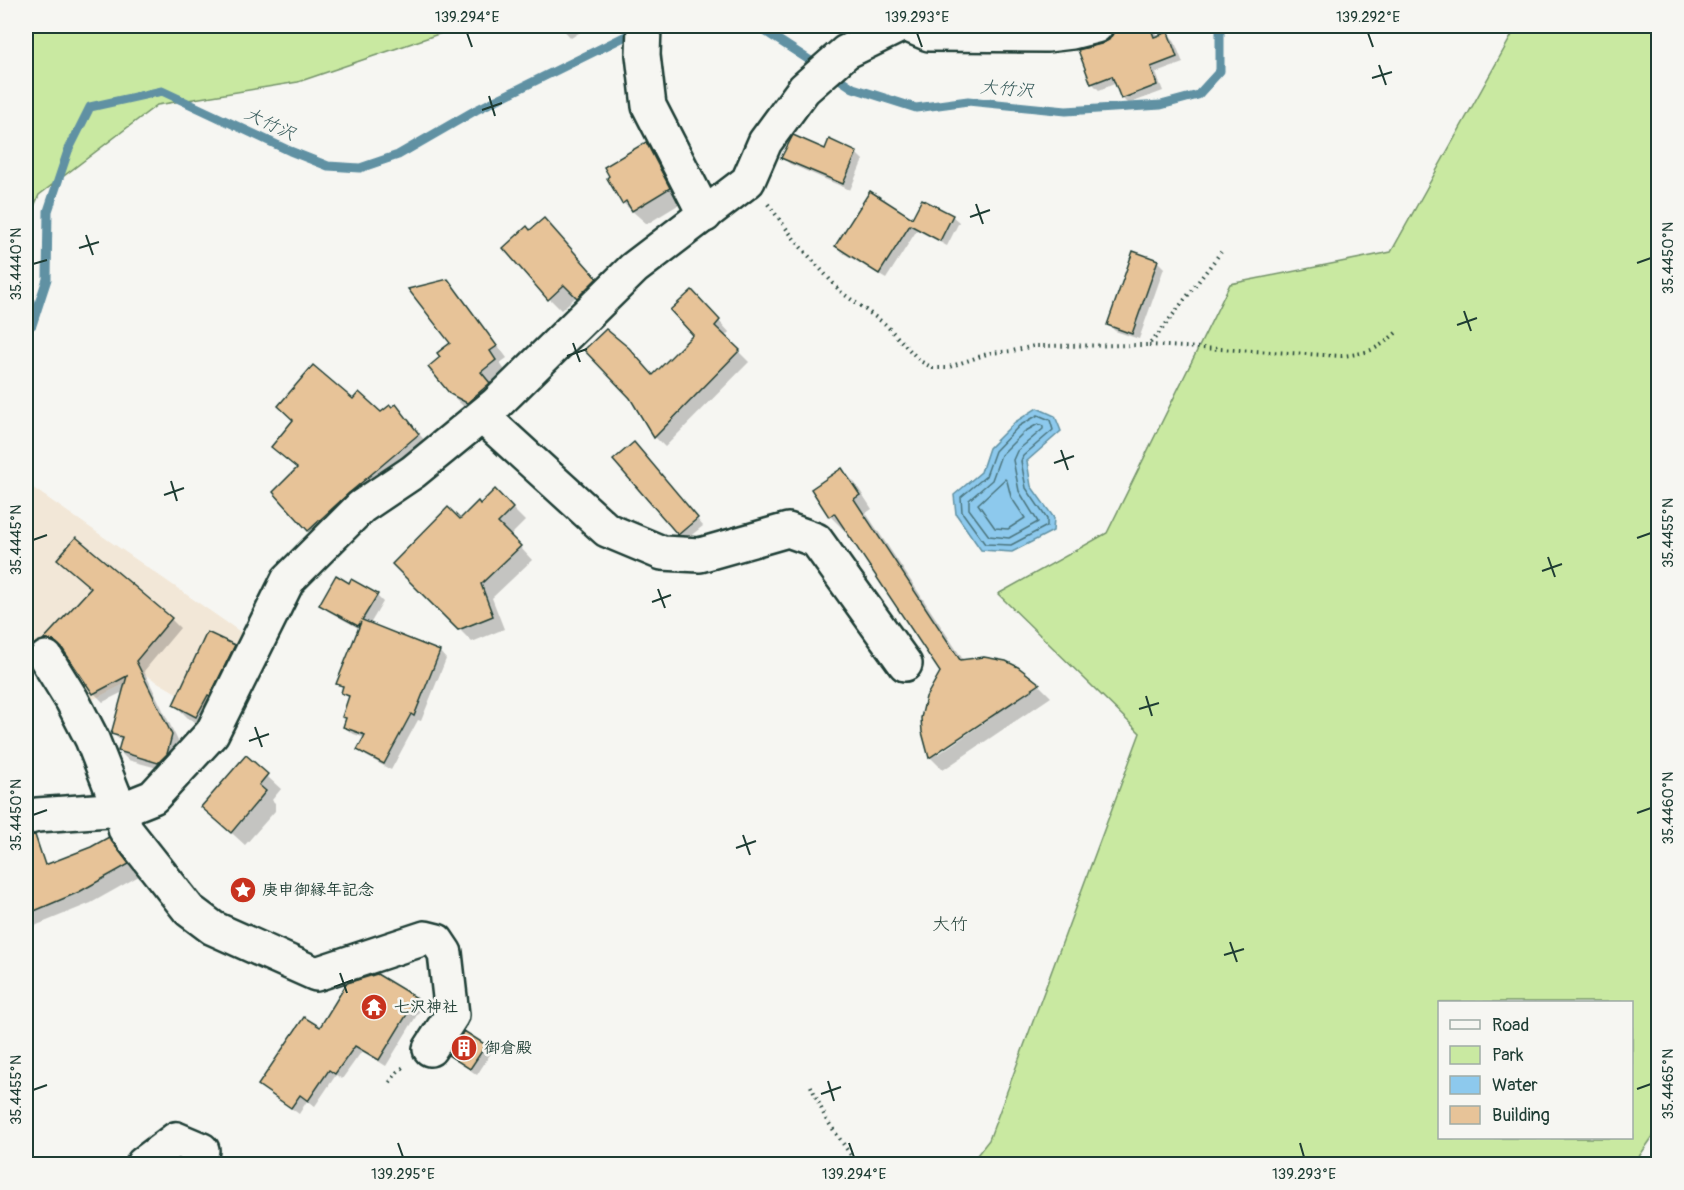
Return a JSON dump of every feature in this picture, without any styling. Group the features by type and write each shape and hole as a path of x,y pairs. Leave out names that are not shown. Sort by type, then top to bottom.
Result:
{"street":[{"path":"26,818 37,815 123,809 153,797 212,733 288,580 361,507 413,472 496,404 634,268 748,181 765,142 804,89 846,52 899,26"},
{"path":"910,26 929,34 1047,35 1096,26"},
{"path":"644,40 649,106 705,215"},
{"path":"482,416 607,530 662,553 700,555 788,530 816,540 905,664"},
{"path":"46,658 82,719 114,795 123,809 125,829 189,910 213,928 316,974 426,938 437,941 445,953 452,1015 430,1049"},
{"path":"143,1164 176,1139 202,1150"}],"path":[{"path":"748,181 798,244 841,292 885,324 920,362 933,368 946,368 990,353 1034,346 1148,345 1342,356 1368,353 1398,331"},
{"path":"1148,345 1221,252"},
{"path":"811,1086 826,1119 857,1164"}],"shaded area":[{"path":"26,483 249,638 214,715 144,674 86,703 30,657 26,659"}],"green space":[{"path":"26,26 462,26 298,82 157,105 39,195 26,225"},
{"path":"1517,26 1658,26 1658,1129 1634,1164 970,1164 989,1140 1140,733 998,594 1107,533 1230,284 1391,252"}],"water":[{"path":"1037,408 1055,416 1061,431 1027,461 1031,486 1054,518 1053,531 1012,552 981,550 956,514 954,495 981,472 989,448 1015,422"}],"building":[{"path":"1114,26 1150,26 1154,37 1168,32 1177,57 1151,67 1157,85 1121,99 1112,76 1091,84 1078,50 1109,40 1114,32"},
{"path":"793,135 825,149 829,139 857,152 843,184 781,158"},
{"path":"646,142 670,188 632,211 626,201 622,204 607,178 609,176 604,167"},
{"path":"870,191 912,218 922,199 953,215 940,241 910,225 879,274 835,246"},
{"path":"544,218 597,278 577,298 564,285 548,300 503,248 527,226 530,230"},
{"path":"1133,251 1158,260 1132,334 1107,325"},
{"path":"448,279 497,346 490,351 496,360 481,372 490,383 467,403 450,394 428,367 440,357 437,353 450,343 408,289"},
{"path":"692,290 720,320 715,326 740,350 654,438 630,398 584,350 606,329 629,348 653,375 693,335 670,310"},
{"path":"313,365 353,399 359,392 381,412 390,405 392,407 396,404 419,434 308,531 273,492 297,468 271,447 293,420 278,406"},
{"path":"634,442 698,518 678,535 613,460"},
{"path":"842,468 860,495 854,499 960,660 984,657 1006,661 1040,684 929,758 921,718 926,697 940,672 834,513 829,517 811,489"},
{"path":"495,489 513,508 498,523 521,546 481,584 493,616 458,630 392,564 448,507 460,519 478,501 480,504"},
{"path":"76,537 172,618 136,661 172,735 167,754 158,763 118,751 122,737 111,734 127,676 93,694 62,648 54,641 43,640 91,588 57,559"},
{"path":"336,575 349,583 351,579 378,594 362,620 440,651 414,716 411,714 384,764 357,750 365,735 343,727 346,718 342,717 349,696 341,693 343,686 336,684 361,622 358,626 319,605"},
{"path":"207,632 235,645 210,696 208,695 196,717 173,705"},
{"path":"246,755 268,774 259,785 266,791 231,833 201,807"},
{"path":"35,835 45,865 91,847 109,837 129,864 79,892 32,912 26,895 26,836"},
{"path":"377,974 417,998 379,1060 355,1046 335,1074 329,1070 308,1101 300,1095 291,1108 258,1085 304,1017 320,1027 347,983"},
{"name":"御倉殿","path":"464,1031 486,1045 470,1069 448,1055"}],"waterway":[{"name":"大竹沢","path":"757,26 820,67"},
{"name":"大竹沢","path":"832,74 853,88 916,108 968,101 1066,111 1161,105 1198,95 1220,71 1220,26"},
{"name":"大竹沢","path":"26,329 32,325 47,279 48,211 68,151 90,107 162,91 290,151 328,166 360,168 398,155 476,110 636,31"}],"place":[{"name":"庚申御縁年記念","path":"243,890"},
{"name":"七沢神社","path":"374,1007"},
{"name":"御倉殿","path":"464,1048"}],"district":[{"name":"大竹","path":"950,924"}]}
